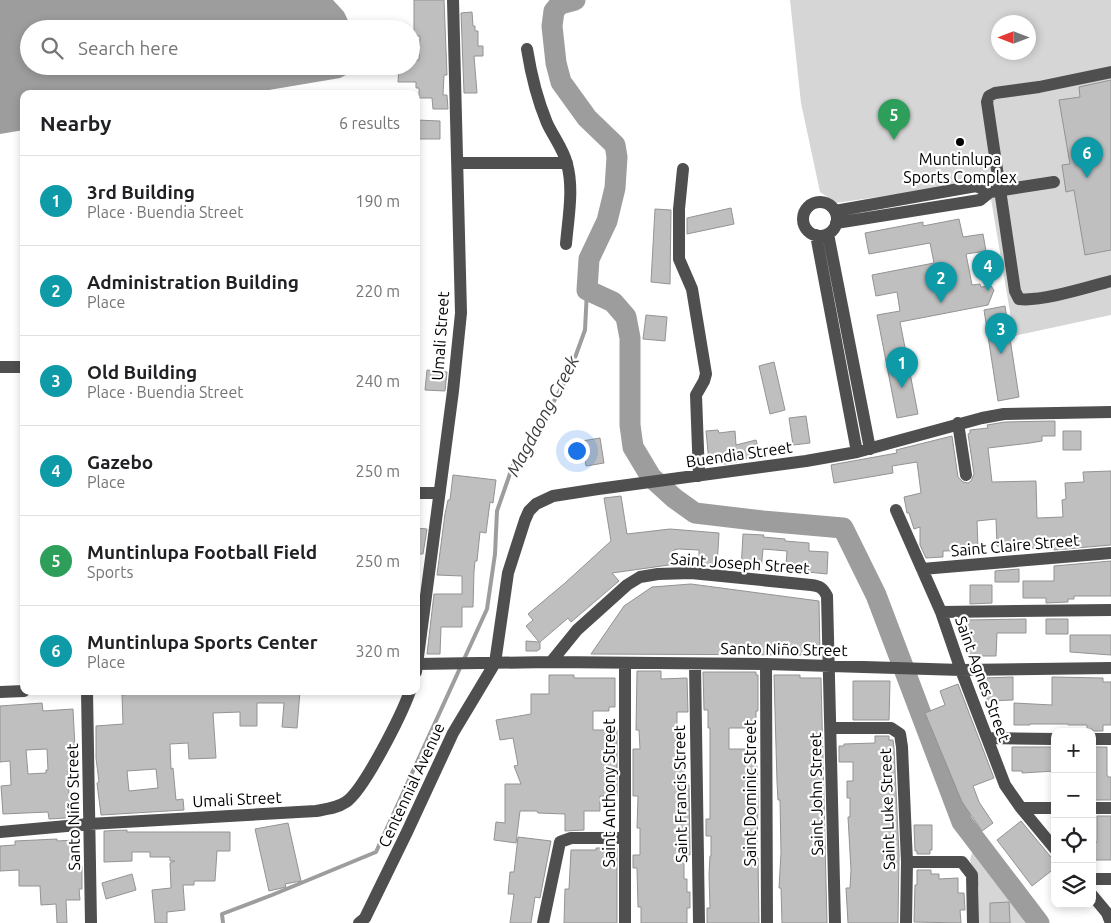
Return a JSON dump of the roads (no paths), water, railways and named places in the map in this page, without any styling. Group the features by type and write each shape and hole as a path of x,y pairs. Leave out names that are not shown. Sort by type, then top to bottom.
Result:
{"street":[{"name":"Umali Street","path":"420,643 453,391 461,313 453,0"},
{"path":"527,49 531,76 541,106 567,163 570,184 566,244"},
{"path":"1111,72 1039,87 995,93 989,96 987,102 995,192 1015,292 1019,299 1025,300 1057,294 1111,281"},
{"path":"457,163 567,163"},
{"path":"683,169 679,209 679,259 692,289 706,374 696,395 699,476"},
{"path":"870,449 835,302 829,226 976,186 995,192 1054,182"},
{"path":"843,342 857,452"},
{"path":"0,367 20,367"},
{"name":"Buendia Street","path":"489,663 508,573 529,511 536,504 554,496 806,461 857,452 958,423 1004,414 1111,412"},
{"path":"958,423 966,475"},
{"path":"420,493 439,493"},
{"name":"Saint Agnes Street","path":"896,510 941,612 1005,784 1021,808 1051,844"},
{"name":"Saint Claire Street","path":"922,569 1111,553"},
{"name":"Saint Joseph Street","path":"551,662 577,630 627,584 640,577 658,574 691,573 819,586 827,596 829,665"},
{"path":"941,612 1111,610"},
{"name":"Santo Niño Street","path":"420,666 456,663 551,662 829,665 961,670 1111,668"},
{"name":"Centennial Avenue","path":"360,923 365,918 408,832 453,733 489,663"},
{"name":"Saint Anthony Street","path":"625,663 625,923"},
{"name":"Saint Francis Street","path":"694,664 699,923"},
{"name":"Saint Dominic Street","path":"766,664 767,923"},
{"name":"Saint John Street","path":"829,665 835,923"},
{"path":"0,692 20,691"},
{"name":"Santo Niño Street","path":"87,695 91,923"},
{"name":"Umali Street","path":"0,832 89,824 316,811 332,808 346,801 356,792 392,731 408,695"},
{"name":"Saint Luke Street","path":"831,728 891,728 900,734 907,862 906,923"},
{"path":"987,738 1051,739"},
{"path":"1096,739 1111,739"},
{"path":"1021,808 1051,808"},
{"path":"1096,808 1111,808"},
{"path":"543,923 560,842 571,838 624,838"},
{"path":"907,862 962,862 972,875 973,923"},
{"path":"1096,879 1111,879"},
{"path":"1096,900 1107,913 1111,923"}],"waterway":[{"path":"575,0 560,4 554,11 552,26 556,63 561,82 587,118 615,145 617,157 615,188 607,221 589,259 587,290 613,302 626,317 630,338 630,425 633,447 651,477 674,498 695,513 843,528 876,595 962,822 1039,923"},
{"name":"Magdaong Creek","path":"223,923 222,914 376,852 487,609 495,554 497,511 513,465 544,419 569,374 585,330 587,290"}],"place":[{"name":"Muntinlupa Football Field","path":"894,140"},
{"name":"Muntinlupa Sports Complex","path":"960,142"},
{"name":"Muntinlupa Sports Center","path":"1087,178"},
{"name":"Gazebo","path":"988,291"},
{"name":"Administration Building","path":"941,303"},
{"name":"Old Building","path":"1001,354"},
{"name":"3rd Building","path":"902,388"}]}
